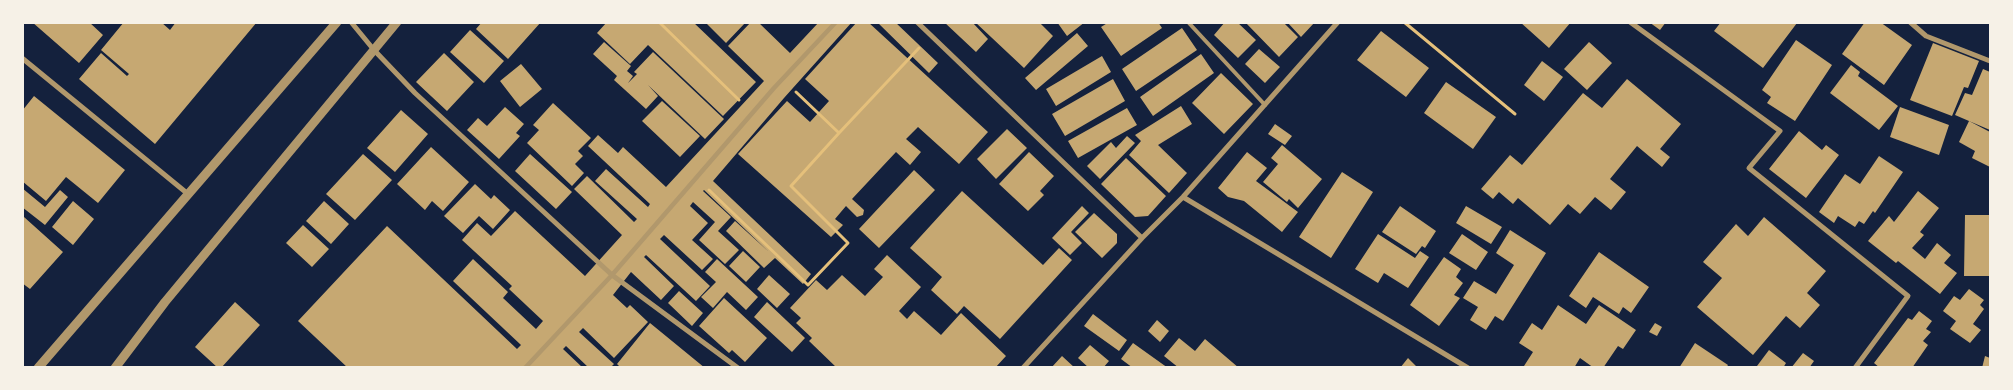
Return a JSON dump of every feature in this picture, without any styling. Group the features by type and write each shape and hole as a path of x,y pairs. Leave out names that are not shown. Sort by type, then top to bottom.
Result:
{"street":[{"path":"38,368 337,22"},
{"path":"351,22 374,50 415,93 612,275 738,368"},
{"path":"115,368 165,302 397,22"},
{"path":"525,368 612,275 783,79 836,22"},
{"path":"917,22 1142,238"},
{"path":"1023,368 1142,238 1183,197 1338,22"},
{"path":"1630,22 1780,131 1749,168 1908,296 1855,368"},
{"path":"1910,22 1926,36 1990,61"},
{"path":"22,58 188,194"},
{"path":"1183,197 1468,368"}],"lane":[{"path":"1188,22 1265,105"}],"path":[{"path":"659,22 753,114"},
{"path":"1404,22 1515,114"},
{"path":"696,178 808,284 848,243 790,186 930,35"},
{"path":"783,79 839,134"}],"building":[{"path":"32,22 89,22 103,35 79,63"},
{"path":"124,22 161,22 170,30 176,22 257,22 155,144 79,79 101,53 127,76 129,74 101,50"},
{"path":"482,22 541,22 508,59 476,29"},
{"path":"607,22 693,22 756,82 723,116 648,45 630,64 597,33"},
{"path":"705,22 746,22 726,43"},
{"path":"751,22 758,22 790,53 819,22 852,22 713,181 811,274 803,284 775,258 764,268 726,231 735,221 769,252 704,190 731,217 718,231 739,250 725,264 699,240 715,222 693,202 690,206 708,223 692,240 713,259 702,270 664,235 660,239 710,286 696,301 646,255 644,257 674,286 661,300 631,272 613,295 627,308 630,305 648,322 614,358 583,328 579,332 614,364 610,368 589,368 566,346 563,349 583,368 348,368 298,321 387,226 517,349 521,345 453,281 473,259 508,292 503,298 536,329 543,321 509,289 512,286 462,240 477,223 491,236 515,211 585,276 622,235 574,189 587,176 634,222 637,219 595,181 606,169 648,207 650,204 588,146 598,135 618,153 623,147 666,187 764,81 728,46"},
{"path":"857,22 868,22 988,132 959,164 918,127 906,139 921,152 910,165 896,152 852,199 864,210 863,215 857,217 846,206 835,219 843,225 831,237 738,154 787,101 810,122 829,101 805,79"},
{"path":"877,22 895,22 938,63 929,73"},
{"path":"944,22 972,22 988,39 976,52"},
{"path":"975,22 1039,22 1053,36 1024,68"},
{"path":"1057,22 1085,22 1067,36"},
{"path":"1109,22 1158,22 1162,28 1121,56 1101,27"},
{"path":"1225,22 1237,22 1256,40 1238,58 1214,35"},
{"path":"1245,22 1283,22 1298,37 1279,57"},
{"path":"1287,22 1315,22 1301,37"},
{"path":"1520,22 1571,22 1549,48"},
{"path":"1649,22 1666,22 1660,30"},
{"path":"1721,22 1797,23 1763,68 1714,31"},
{"path":"1865,22 1880,22 1912,45 1884,85 1842,54"},
{"path":"1182,28 1197,50 1136,91 1122,69"},
{"path":"470,30 504,61 484,83 450,52"},
{"path":"1381,31 1429,68 1406,97 1357,60"},
{"path":"1077,33 1088,46 1036,90 1025,78"},
{"path":"1796,40 1832,65 1795,121 1767,103 1771,97 1762,90"},
{"path":"604,42 631,66 627,71 633,76 628,83 637,74 634,72 653,52 724,119 705,139 648,85 658,96 646,109 614,80 617,76 593,54"},
{"path":"1589,42 1612,63 1587,90 1564,69"},
{"path":"1933,43 1979,61 1968,88 1964,87 1952,116 1910,100"},
{"path":"1259,49 1280,67 1265,83 1245,64"},
{"path":"444,53 474,82 447,111 416,82"},
{"path":"1201,54 1214,73 1153,116 1140,97"},
{"path":"1102,56 1111,72 1056,106 1046,89"},
{"path":"1542,61 1563,77 1544,101 1524,85"},
{"path":"521,64 542,89 520,107 500,81"},
{"path":"1851,65 1860,72 1858,76 1898,106 1879,130 1830,93"},
{"path":"1983,69 1990,72 1990,130 1955,115 1965,93 1972,95"},
{"path":"1221,73 1253,104 1224,134 1192,103"},
{"path":"1113,79 1125,101 1065,136 1052,114"},
{"path":"1627,79 1681,124 1660,149 1670,157 1662,167 1637,146 1610,179 1626,192 1611,210 1595,197 1580,214 1568,204 1550,225 1518,198 1513,204 1499,192 1493,199 1481,189 1510,155 1522,165 1583,93 1602,108"},
{"path":"1446,82 1496,117 1473,149 1424,113"},
{"path":"34,96 125,170 98,203 66,177 46,201 22,181 22,111"},
{"path":"662,101 700,136 680,157 642,121"},
{"path":"553,103 591,138 578,151 583,156 575,164 584,173 572,186 527,143 539,130 533,125"},
{"path":"1181,106 1192,124 1158,145 1187,173 1169,193 1129,155 1141,141 1135,135"},
{"path":"505,107 524,124 516,133 520,136 499,159 467,130 478,118 487,126"},
{"path":"1900,107 1949,125 1939,155 1890,137"},
{"path":"1127,108 1137,125 1078,158 1068,141"},
{"path":"401,110 428,134 395,172 367,148"},
{"path":"1969,121 1990,132 1990,167 1972,158 1975,151 1959,142"},
{"path":"1275,124 1292,136 1285,145 1268,134"},
{"path":"1007,129 1027,148 996,179 977,159"},
{"path":"1799,131 1822,150 1826,145 1839,155 1806,198 1769,169"},
{"path":"1127,136 1135,143 1100,179 1087,166 1111,142 1116,148"},
{"path":"1282,145 1322,179 1298,208 1289,199 1287,202 1263,182 1278,164 1271,158"},
{"path":"431,147 469,182 443,211 432,201 425,210 397,184"},
{"path":"1029,152 1054,176 1040,191 1044,195 1028,211 999,184"},
{"path":"1247,152 1267,168 1256,181 1298,212 1282,232 1244,201 1228,197 1218,188"},
{"path":"363,154 392,180 355,220 326,194"},
{"path":"530,154 572,192 556,209 515,171"},
{"path":"1879,156 1903,172 1875,213 1873,211 1864,224 1859,221 1855,227 1838,216 1834,223 1819,212 1845,174 1860,184"},
{"path":"1126,158 1166,196 1148,216 1135,217 1101,184"},
{"path":"914,170 935,190 879,248 859,229"},
{"path":"1342,172 1373,192 1331,258 1299,237"},
{"path":"475,184 491,199 494,195 510,210 493,229 479,216 463,233 444,216"},
{"path":"22,188 45,207 60,190 68,197 45,225 22,207"},
{"path":"962,191 1043,265 1059,248 1072,260 1000,339 964,306 957,314 931,290 942,277 910,248"},
{"path":"1918,191 1939,208 1920,232 1924,235 1912,248 1925,259 1937,243 1951,255 1944,263 1957,273 1940,294 1898,261 1896,263 1868,241 1889,216 1894,222"},
{"path":"73,201 94,219 73,245 52,227"},
{"path":"324,201 349,224 331,244 306,221"},
{"path":"1082,206 1089,213 1071,232 1082,243 1070,255 1052,238"},
{"path":"1400,206 1436,231 1425,248 1422,246 1416,254 1382,232"},
{"path":"1466,206 1502,227 1491,244 1456,223"},
{"path":"1094,213 1117,234 1117,243 1102,258 1075,232"},
{"path":"1965,215 1990,215 1990,276 1964,276"},
{"path":"24,217 63,252 30,289 22,283"},
{"path":"1764,217 1826,271 1807,293 1820,305 1800,328 1786,316 1753,355 1697,307 1722,278 1703,262 1736,224 1748,236"},
{"path":"303,225 329,249 312,267 286,243"},
{"path":"1510,230 1546,253 1503,321 1495,316 1486,330 1470,320 1478,307 1463,298 1474,281 1496,294 1514,265 1496,253"},
{"path":"1378,234 1415,258 1420,251 1429,257 1408,288 1384,273 1378,283 1355,269"},
{"path":"1462,234 1488,252 1476,270 1449,253"},
{"path":"743,251 760,267 746,282 729,266"},
{"path":"1599,252 1649,287 1631,313 1623,307 1619,314 1593,297 1586,308 1569,296"},
{"path":"887,255 921,287 899,311 907,319 914,311 941,335 961,313 1006,356 995,368 837,368 809,341 812,338 796,323 801,318 790,308 816,280 827,290 842,275 865,296 883,277 874,269"},
{"path":"1444,257 1461,269 1456,277 1463,283 1454,295 1460,298 1439,326 1410,305"},
{"path":"717,259 758,297 746,310 727,292 713,308 701,297 716,282 705,272"},
{"path":"769,275 790,294 777,308 757,289"},
{"path":"1969,289 1984,300 1980,305 1984,309 1973,324 1981,330 1970,343 1950,329 1956,321 1943,311 1954,296 1960,300"},
{"path":"679,291 703,313 692,326 668,303"},
{"path":"724,298 767,338 745,362 732,350 729,353 699,326"},
{"path":"235,302 260,325 221,368 218,368 195,347"},
{"path":"767,302 805,338 792,352 754,317"},
{"path":"1558,305 1586,324 1599,305 1636,330 1623,349 1618,346 1603,368 1594,368 1580,358 1574,368 1527,368 1524,366 1533,352 1519,343 1532,323 1542,330"},
{"path":"1919,311 1932,321 1926,329 1931,332 1923,341 1928,345 1912,368 1880,368 1874,363 1908,318 1912,320"},
{"path":"1093,314 1127,340 1119,351 1084,326"},
{"path":"1157,320 1169,331 1160,342 1148,331"},
{"path":"650,323 705,368 621,368 617,364"},
{"path":"1655,323 1662,327 1657,336 1649,332"},
{"path":"1179,338 1195,351 1205,339 1239,368 1179,368 1164,356"},
{"path":"1133,343 1168,368 1133,368 1121,359"},
{"path":"1695,343 1728,365 1726,368 1679,368"},
{"path":"1090,345 1109,361 1103,368 1089,368 1078,358"},
{"path":"1769,350 1786,363 1783,368 1757,366"},
{"path":"1803,353 1814,361 1809,368 1791,368"},
{"path":"1062,356 1075,368 1051,368"},
{"path":"1985,356 1990,358 1990,368 1982,368"},
{"path":"1408,358 1418,368 1400,368"}]}
